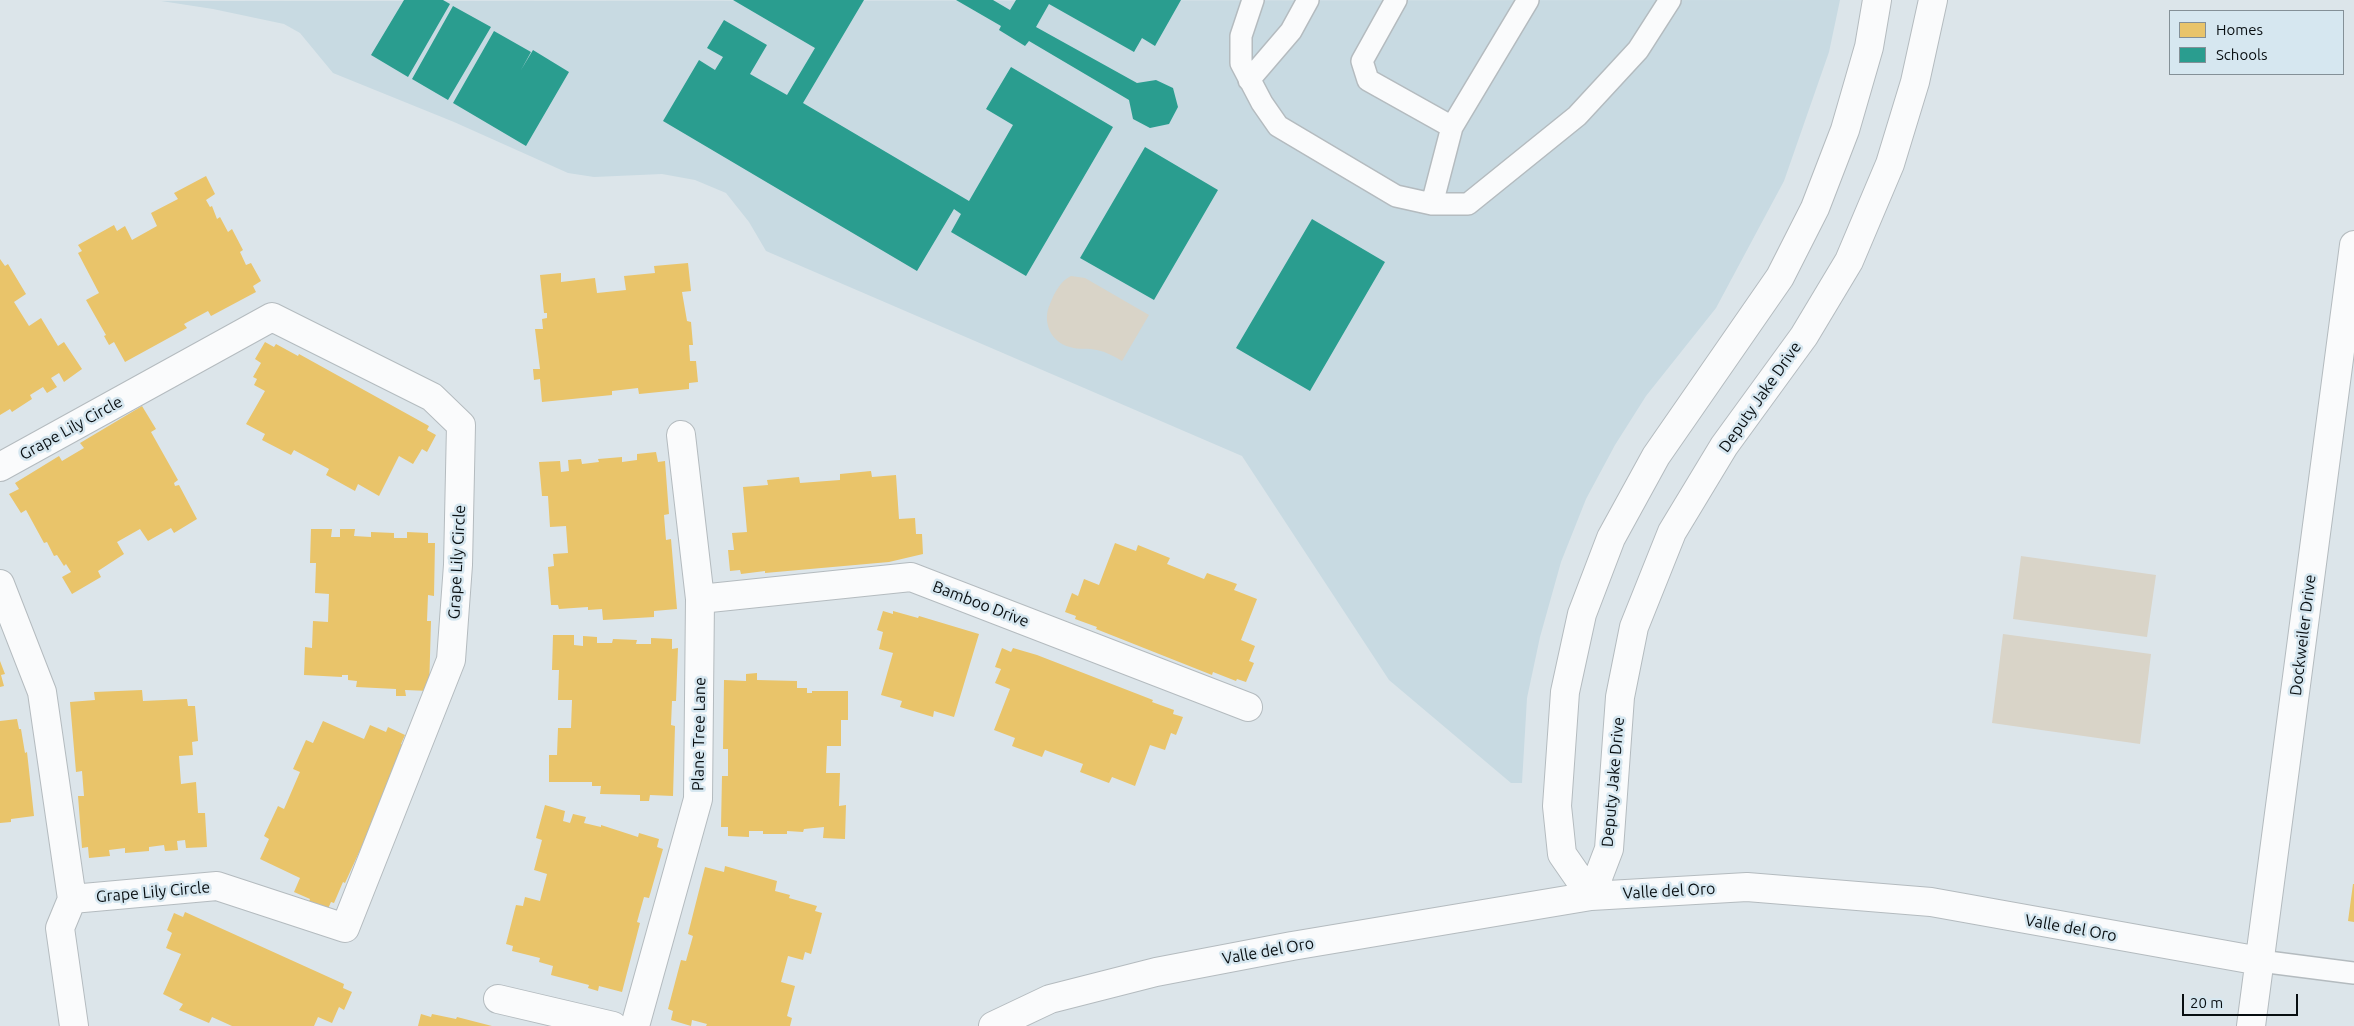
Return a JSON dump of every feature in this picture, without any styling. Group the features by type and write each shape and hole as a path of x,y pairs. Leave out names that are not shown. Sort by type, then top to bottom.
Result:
{"street":[{"path":"1591,896 1562,854 1557,806 1565,692 1582,614 1611,538 1656,456 1780,277 1815,208 1845,130 1869,47 1877,0"},
{"name":"Deputy Jake Drive","path":"1591,896 1609,849 1620,697 1634,628 1672,532 1724,446 1804,336 1849,261 1890,164 1915,82 1933,0"},
{"name":"Dockweiler Drive","path":"2251,1026 2354,245"},
{"name":"Grape Lily Circle","path":"0,467 272,317 432,397 461,425 458,565 451,660 345,928 217,886 72,899"},
{"name":"Plane Tree Lane","path":"635,1026 698,799 700,599 681,435"},
{"name":"Bamboo Drive","path":"700,599 911,577 1248,707"},
{"name":"Grape Lily Circle","path":"0,584 42,692 72,899 60,928 74,1026"},
{"name":"Valle del Oro","path":"993,1026 1050,999 1156,972 1292,946 1591,896 1747,887 1931,902 2260,961"},
{"path":"498,999 613,1026"}],"lane":[{"path":"1253,0 1241,36 1241,63 1262,103 1278,126 1396,196 1432,204 1468,204 1577,116 1638,50 1670,0"},
{"path":"1249,80 1290,31 1308,0"},
{"path":"1396,0 1362,61 1368,80 1452,127"},
{"path":"1432,204 1452,127 1528,0"},
{"name":"Valle del Oro","path":"2260,961 2354,973"}],"shaded area":[{"path":"1840,0 1829,52 1784,181 1716,308 1646,396 1615,445 1586,499 1561,562 1540,637 1527,698 1522,783 1511,783 1389,680 1242,456 766,251 749,222 726,193 695,180 662,174 594,177 568,173 454,122 333,73 300,33 284,24 213,9 161,1"},
{"path":"1071,276 1085,278 1149,315 1122,361 1110,354 1094,349 1070,347 1057,341 1053,336 1048,324 1048,311 1058,288"},
{"path":"2021,556 2156,575 2147,637 2013,619"},
{"path":"2003,634 2151,654 2140,744 1992,723"}],"building: Homes":[{"path":"206,176 215,194 206,200 210,207 212,206 217,219 220,217 228,232 232,229 243,250 240,252 246,265 251,263 261,281 253,286 256,292 211,316 208,311 184,324 187,328 125,362 114,342 109,345 104,336 106,335 86,300 99,293 78,253 82,251 78,245 114,225 117,231 125,226 132,240 157,226 151,213 178,199 174,193"},
{"path":"0,259 5,266 8,264 26,294 14,302 29,326 41,318 58,346 64,342 82,369 64,382 59,373 51,378 57,387 47,393 43,387 30,395 32,399 12,412 10,409 0,415"},
{"path":"688,263 691,291 682,292 687,321 691,322 693,345 689,345 690,361 696,361 698,382 689,383 689,389 639,394 638,388 612,391 612,395 542,402 540,379 534,380 533,369 540,369 535,329 543,329 542,319 547,318 547,313 544,313 540,275 561,273 561,282 595,278 597,293 626,290 624,276 655,273 654,266"},
{"path":"265,342 274,347 276,344 298,356 299,354 429,426 427,430 436,435 427,452 422,449 413,464 399,456 379,496 358,484 355,491 326,475 329,469 294,450 291,455 262,440 265,434 246,424 265,391 254,385 257,379 253,377 261,363 255,359"},
{"path":"142,406 156,429 151,432 178,480 174,483 175,486 179,485 197,519 174,533 171,528 148,541 140,529 117,542 124,554 98,571 101,577 72,594 62,577 71,572 66,564 64,566 57,555 54,556 47,542 44,543 26,510 21,513 9,494 19,489 15,483 59,456 62,461 84,448 80,443"},
{"path":"656,452 658,462 665,461 669,514 664,515 666,540 671,539 677,609 654,611 654,617 603,620 602,609 588,610 588,607 559,609 558,605 551,605 548,567 554,566 553,554 568,553 566,526 550,527 548,496 542,496 539,462 560,461 561,472 569,471 568,460 581,459 582,464 599,462 598,459 622,457 622,462 637,460 637,454"},
{"path":"871,471 872,477 896,475 899,519 915,518 916,534 922,534 923,554 889,562 765,573 765,571 741,574 740,570 730,571 728,550 734,550 732,533 747,532 743,487 768,485 767,480 799,477 800,483 840,480 840,474"},
{"path":"311,529 332,529 331,537 340,537 340,529 355,529 354,536 371,537 371,532 394,533 394,538 407,538 407,532 428,533 428,543 435,543 434,596 428,595 427,621 431,621 429,691 405,690 406,696 396,696 396,689 356,687 357,681 348,680 348,675 342,675 342,677 304,675 305,647 312,648 313,621 328,622 329,594 315,593 316,563 310,563"},
{"path":"1115,543 1136,551 1138,545 1170,558 1167,564 1204,579 1207,573 1237,584 1234,590 1257,599 1241,640 1255,646 1249,661 1254,663 1246,682 1237,679 1236,681 1213,672 1212,675 1096,629 1097,627 1075,619 1076,616 1065,612 1072,593 1078,596 1084,579 1099,585"},
{"path":"883,611 893,614 893,611 918,618 919,616 979,634 954,717 934,711 933,717 900,707 902,701 881,695 893,653 879,649 883,632 877,630"},
{"path":"553,635 574,635 574,645 583,646 583,636 597,637 597,643 612,643 613,639 637,640 636,644 651,644 651,638 672,639 672,649 678,648 676,701 672,701 671,725 675,726 673,796 650,795 649,801 640,801 640,795 600,794 601,786 592,786 592,782 549,782 549,755 557,755 558,728 571,728 572,700 558,700 559,670 552,670"},
{"path":"1002,648 1011,652 1013,648 1037,655 1174,710 1173,714 1183,717 1176,735 1171,733 1165,750 1150,745 1135,786 1112,777 1109,783 1080,772 1083,764 1045,750 1042,757 1012,746 1015,738 994,730 1010,689 995,683 1001,669 995,667"},
{"path":"0,661 5,674 1,675 4,686 0,687"},
{"path":"757,673 757,680 797,681 797,688 807,688 807,693 812,693 812,691 848,691 848,720 841,720 841,746 827,746 826,773 840,773 839,806 846,805 845,839 823,838 824,827 804,829 803,832 787,831 787,834 763,834 763,831 749,831 749,837 728,836 728,827 721,827 722,776 728,776 728,749 723,749 724,680 746,681 746,674"},
{"path":"142,690 143,701 187,699 188,706 195,706 198,741 192,742 193,755 179,756 181,784 196,782 198,813 205,813 207,847 186,848 185,840 177,841 178,850 165,851 164,845 149,847 149,851 125,853 125,848 109,850 110,856 89,858 88,847 82,848 78,796 84,796 82,771 76,772 70,702 95,700 94,692"},
{"path":"17,719 19,729 21,729 25,753 27,752 34,816 11,819 11,822 0,823 0,721"},
{"path":"323,721 364,739 370,725 386,732 388,727 405,735 401,744 405,745 397,769 345,883 343,882 334,903 331,902 326,913 308,904 310,899 294,892 300,878 260,859 269,839 264,836 278,806 284,809 300,772 293,769 306,740 313,743"},
{"path":"545,805 565,811 563,821 570,823 573,814 586,817 584,823 601,827 601,825 638,837 639,833 659,839 657,847 663,849 649,898 644,897 637,922 640,923 622,992 599,986 598,991 588,988 589,985 551,975 553,966 539,962 540,958 512,951 513,946 506,944 516,905 523,906 525,897 540,901 547,874 534,870 542,840 536,838"},
{"path":"725,866 777,881 775,891 790,895 789,898 817,906 815,911 822,913 811,954 805,952 803,960 788,956 781,982 795,986 787,1016 792,1018 790,1026 706,1026 707,1024 692,1020 691,1026 671,1020 673,1011 668,1009 681,960 686,961 693,936 688,934 705,867 724,872"},
{"path":"2354,884 2354,922 2348,921"},
{"path":"185,912 344,984 343,988 352,992 344,1010 339,1007 332,1023 318,1017 314,1026 232,1026 212,1017 209,1023 179,1010 183,1004 163,994 181,954 166,948 172,933 167,930 174,913 183,917"},
{"path":"421,1014 431,1017 432,1014 456,1019 457,1017 492,1026 418,1026"}],"building: Schools":[{"path":"404,0 443,0 450,4 408,77 371,55"},
{"path":"733,0 864,0 803,103 969,201 1013,125 986,109 1011,67 1113,127 1026,276 951,232 961,214 954,209 917,271 663,121 699,60 715,70 723,57 707,48 724,20 767,45 750,74 787,95 815,48"},
{"path":"956,0 993,0 1010,10 1016,0 1181,0 1155,46 1142,38 1134,52 1049,4 1036,27 1137,83 1156,80 1173,88 1178,107 1169,124 1150,128 1133,119 1129,100 1029,41 1025,46 999,30 1001,26"},
{"path":"453,6 491,27 448,100 412,79"},
{"path":"494,31 531,52 521,70 533,50 569,72 526,146 453,103"},
{"path":"1145,147 1218,190 1154,300 1080,258"},
{"path":"1312,219 1385,262 1310,391 1236,348"}]}
